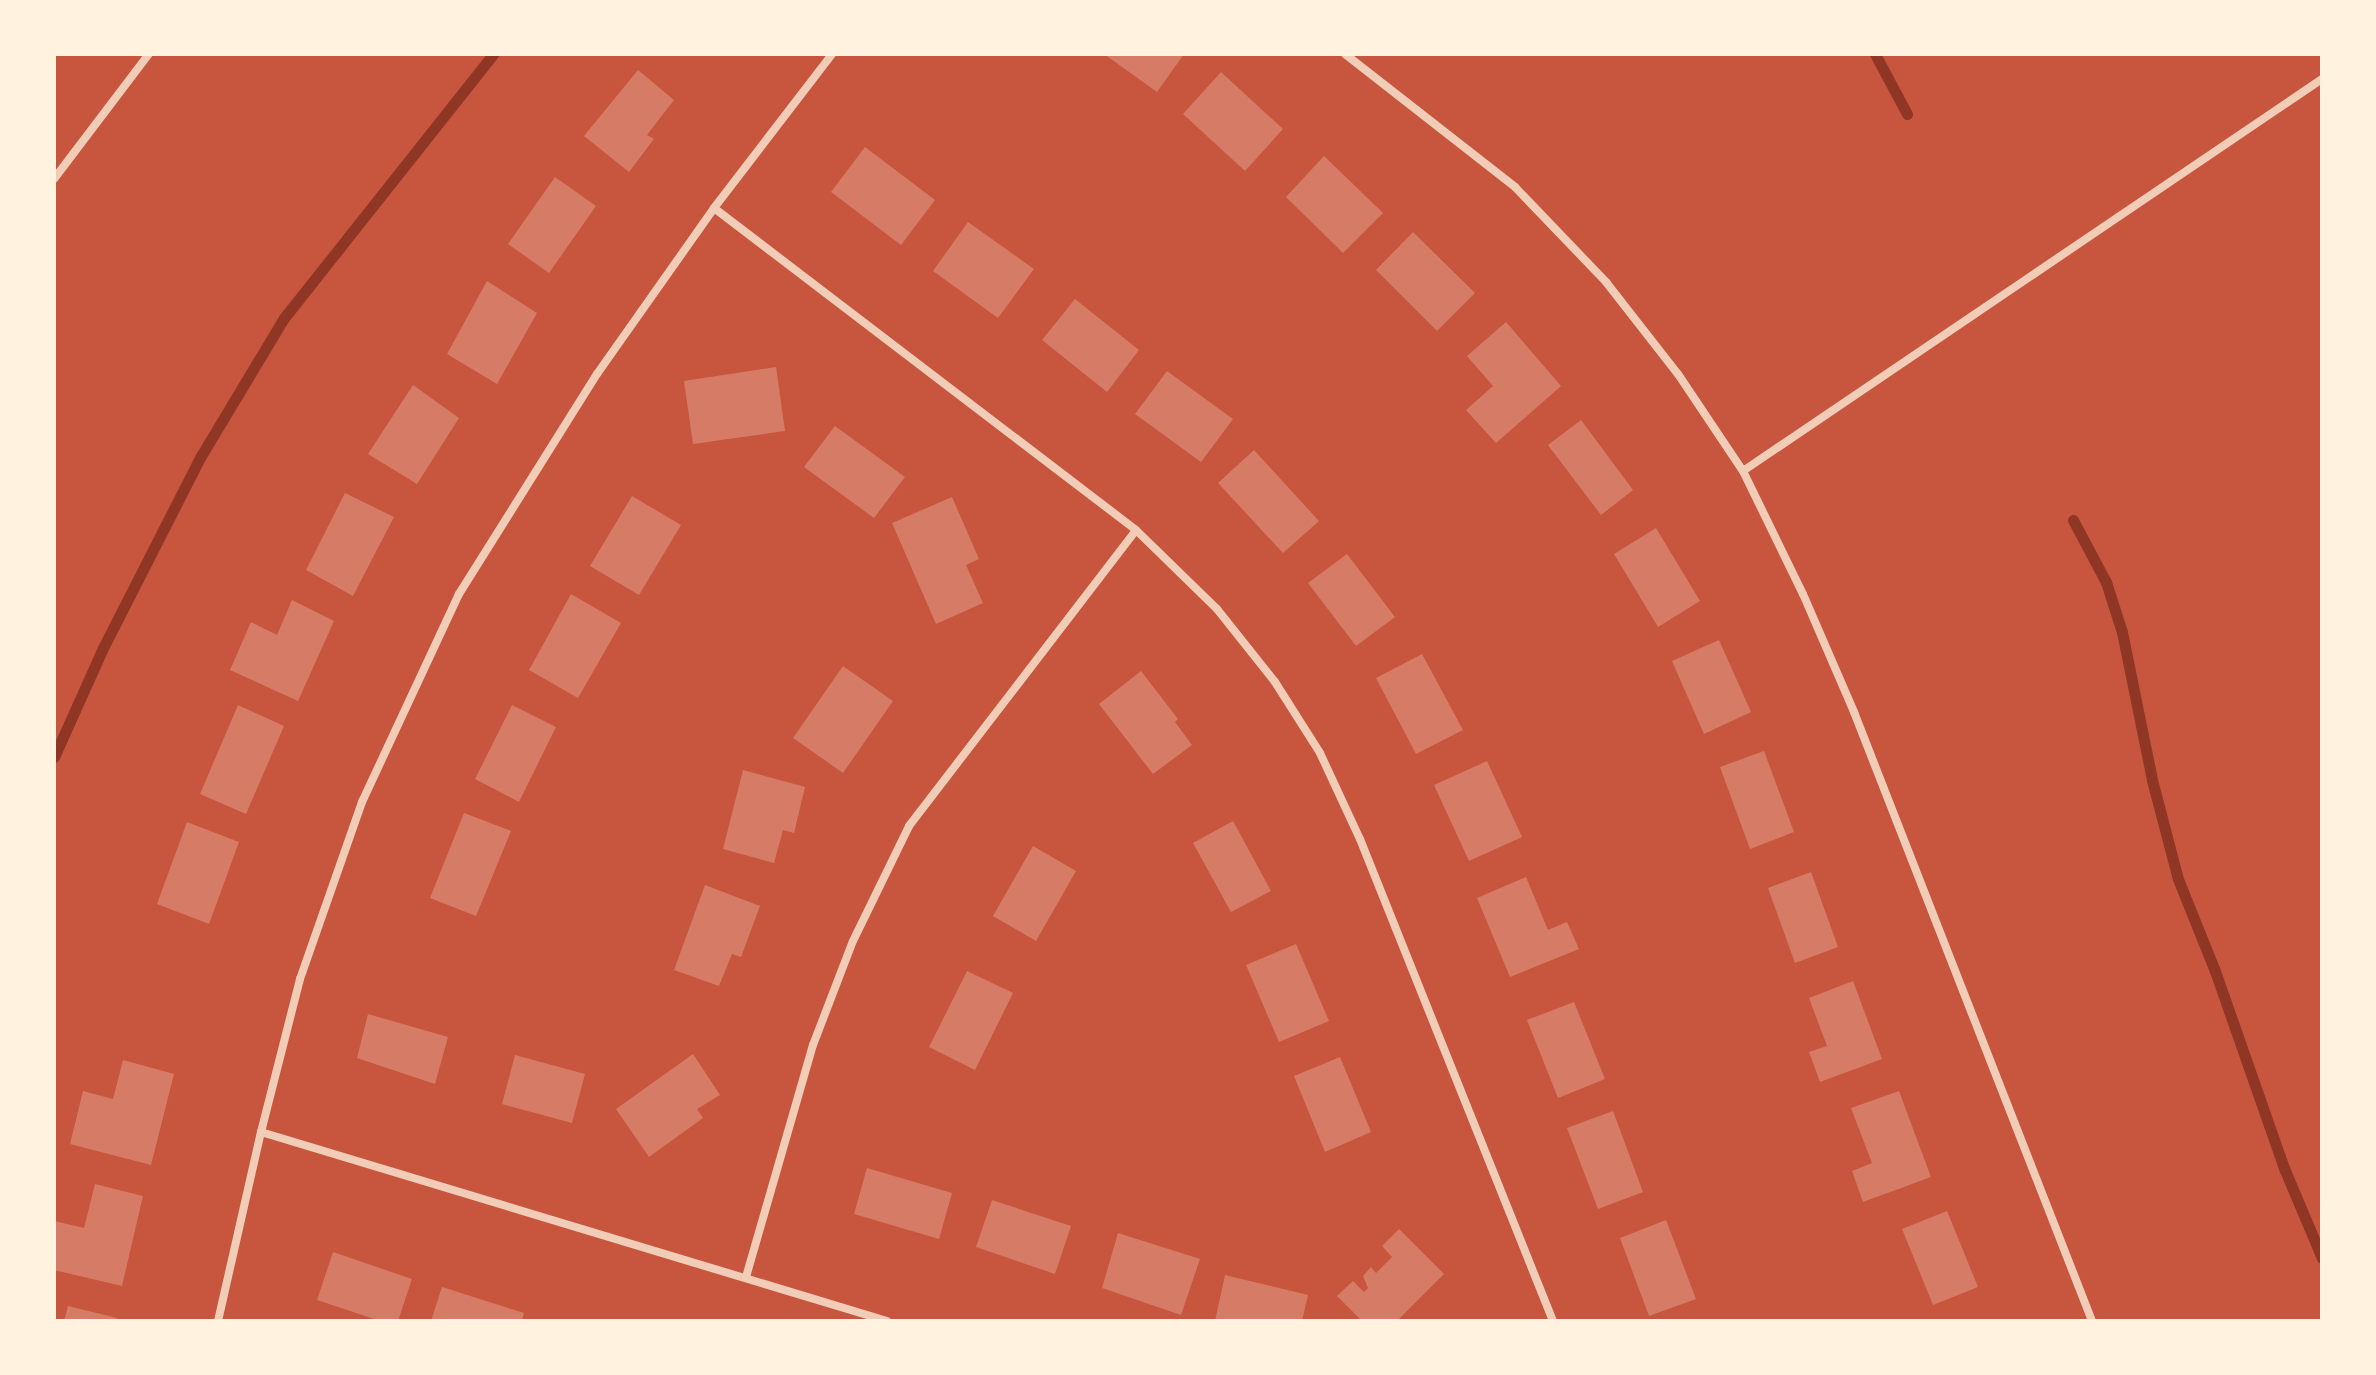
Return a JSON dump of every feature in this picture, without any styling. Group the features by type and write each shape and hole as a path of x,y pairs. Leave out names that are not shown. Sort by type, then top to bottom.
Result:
{"street":[{"path":"54,179 149,54"},
{"path":"218,1321 300,979 362,802 459,594 597,374 714,208 832,54"},
{"path":"1345,54 1515,187 1606,282 1678,374 1743,471 1803,594 1854,712 2092,1321"},
{"path":"1743,471 2322,79"},
{"path":"714,208 1136,530 1217,609 1275,682 1320,753 1360,839 1553,1321"},
{"path":"746,1277 813,1045 853,941 909,826 1136,530"},
{"path":"261,1132 887,1321"}],"building":[{"path":"1104,54 1184,54 1157,92"},
{"path":"638,70 674,100 647,135 654,139 629,172 584,136"},
{"path":"1221,72 1283,129 1245,171 1183,114"},
{"path":"865,147 935,200 901,245 831,192"},
{"path":"1324,156 1383,213 1343,253 1286,197"},
{"path":"555,177 596,206 549,273 508,244"},
{"path":"968,222 1034,269 998,318 933,271"},
{"path":"1413,232 1475,293 1437,331 1376,270"},
{"path":"487,281 537,313 497,384 447,354"},
{"path":"1075,299 1139,350 1107,392 1042,340"},
{"path":"1506,322 1561,386 1496,443 1466,410 1493,386 1467,356"},
{"path":"776,367 785,431 693,444 684,381"},
{"path":"1167,371 1233,419 1201,462 1135,414"},
{"path":"413,385 459,418 417,484 368,454"},
{"path":"1581,420 1633,490 1601,515 1548,445"},
{"path":"835,426 905,477 874,518 804,467"},
{"path":"1254,450 1319,521 1283,553 1218,483"},
{"path":"345,493 394,517 353,596 306,570"},
{"path":"632,496 681,525 639,595 590,566"},
{"path":"952,497 979,559 966,565 983,603 936,624 892,523"},
{"path":"1656,528 1700,601 1658,627 1614,554"},
{"path":"1347,554 1395,617 1356,646 1308,583"},
{"path":"571,594 621,623 578,698 529,670"},
{"path":"292,600 334,621 298,701 230,670 251,622 277,635"},
{"path":"1719,640 1751,712 1704,734 1672,661"},
{"path":"1422,654 1463,730 1416,754 1376,678"},
{"path":"843,666 893,701 843,773 793,738"},
{"path":"1141,671 1178,719 1175,722 1192,745 1153,774 1099,704"},
{"path":"238,705 284,726 246,814 200,794"},
{"path":"512,705 556,727 519,802 475,779"},
{"path":"1764,751 1794,832 1750,849 1720,767"},
{"path":"1487,761 1522,837 1469,861 1434,785"},
{"path":"743,770 805,787 794,833 783,830 774,863 723,849"},
{"path":"464,813 511,831 476,916 430,898"},
{"path":"1233,821 1271,891 1231,912 1193,843"},
{"path":"187,822 239,842 209,924 157,904"},
{"path":"1033,846 1076,871 1036,941 993,916"},
{"path":"1811,872 1838,947 1795,963 1768,888"},
{"path":"1526,877 1548,930 1567,922 1579,949 1510,977 1477,898"},
{"path":"705,885 760,906 741,957 732,954 719,986 674,970"},
{"path":"1296,944 1329,1021 1279,1042 1246,965"},
{"path":"967,971 1013,993 975,1070 929,1047"},
{"path":"1853,981 1882,1059 1820,1082 1809,1052 1827,1046 1809,998"},
{"path":"1574,1002 1605,1079 1558,1098 1527,1020"},
{"path":"368,1014 448,1037 435,1084 357,1058"},
{"path":"693,1054 720,1095 697,1109 703,1118 649,1157 616,1109"},
{"path":"515,1055 585,1074 572,1123 502,1104"},
{"path":"1340,1057 1371,1132 1325,1152 1294,1076"},
{"path":"123,1060 174,1074 151,1165 70,1144 83,1091 113,1099"},
{"path":"1899,1091 1931,1177 1863,1202 1852,1171 1872,1163 1851,1108"},
{"path":"1613,1111 1643,1192 1598,1209 1567,1128"},
{"path":"867,1168 952,1193 939,1239 854,1214"},
{"path":"95,1184 143,1196 122,1286 54,1270 54,1221 84,1228"},
{"path":"992,1200 1071,1226 1055,1274 976,1247"},
{"path":"1947,1211 1978,1287 1933,1305 1902,1229"},
{"path":"1666,1220 1696,1299 1649,1316 1620,1238"},
{"path":"1399,1229 1444,1274 1397,1321 1362,1321 1337,1296 1353,1281 1364,1292 1368,1288 1363,1276 1371,1267 1376,1273 1392,1257 1382,1246"},
{"path":"1118,1233 1200,1259 1181,1315 1102,1288"},
{"path":"333,1252 412,1279 398,1321 380,1321 317,1300"},
{"path":"1225,1275 1308,1295 1302,1321 1215,1321"},
{"path":"442,1287 524,1313 522,1321 431,1321"},
{"path":"68,1306 117,1318 116,1321 64,1321"}],"waterway":[{"path":"54,757 103,648 201,456 284,318 493,54"},
{"path":"1875,54 1907,114"},
{"path":"2073,520 2106,582 2122,632 2152,780 2178,879 2215,971 2284,1168 2322,1258"}]}
